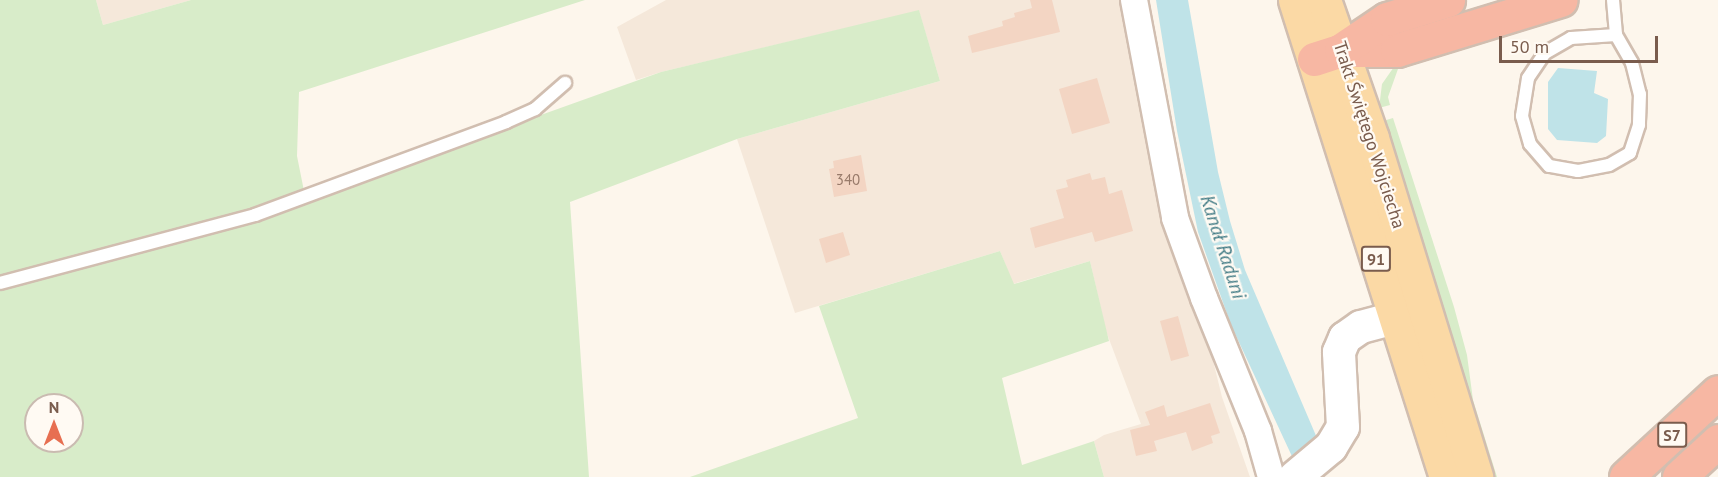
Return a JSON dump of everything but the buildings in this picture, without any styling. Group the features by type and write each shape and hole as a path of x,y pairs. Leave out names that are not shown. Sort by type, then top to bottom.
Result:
{"highway":[{"path":"1328,54 1387,19 1561,0"},
{"name":"S7","path":"1626,477 1718,392"},
{"name":"S7","path":"1684,472 1718,441"},
{"path":"1684,472 1718,453"}],"main road":[{"name":"Trakt Świętego Wojciecha","path":"1295,0 1328,54 1372,138 1476,477"},
{"name":"Trakt Świętego Wojciecha","path":"1324,0 1328,54 1394,318 1446,477"}],"street":[{"path":"1134,0 1175,218 1204,298 1258,431 1271,477"},
{"path":"1295,477 1331,447 1343,427 1339,352 1345,338 1361,327 1394,318"}],"lane":[{"path":"1613,0 1616,35 1632,63 1640,94 1639,125 1630,153 1609,165 1578,171 1550,166 1530,144 1522,116 1528,78 1545,53 1571,38 1616,35"},
{"path":"0,283 255,215 506,122 535,109 565,83"}],"shaded area":[{"path":"96,0 191,0 103,25"},
{"path":"666,0 1124,0 1222,397 1250,477 1104,477 1094,441 1104,435 1141,424 1106,331 1090,261 1013,284 1000,251 795,313 737,139 940,81 919,11 661,72 636,80 617,27"}],"green space":[{"path":"0,0 96,0 103,25 191,0 585,0 299,92 297,156 304,191 249,210 0,279"},
{"path":"919,10 940,81 737,139 570,202 589,477 0,477 0,291 139,254 239,223 661,72"},
{"path":"1396,64 1398,69 1388,97 1390,105 1379,108 1382,84"},
{"path":"1393,118 1454,307 1467,355 1473,400 1497,477 1486,477 1436,283 1383,121"},
{"path":"1000,251 1014,284 1090,261 1109,341 1002,378 1022,465 1094,441 1104,477 690,477 858,418 819,306"}],"water":[{"name":"Kanał Raduni","path":"1156,0 1188,0 1218,172 1230,221 1245,270 1320,445 1296,465 1231,325 1198,232 1177,131"},
{"path":"1558,68 1597,71 1594,93 1608,99 1606,136 1597,143 1557,140 1548,129 1548,82"}]}
